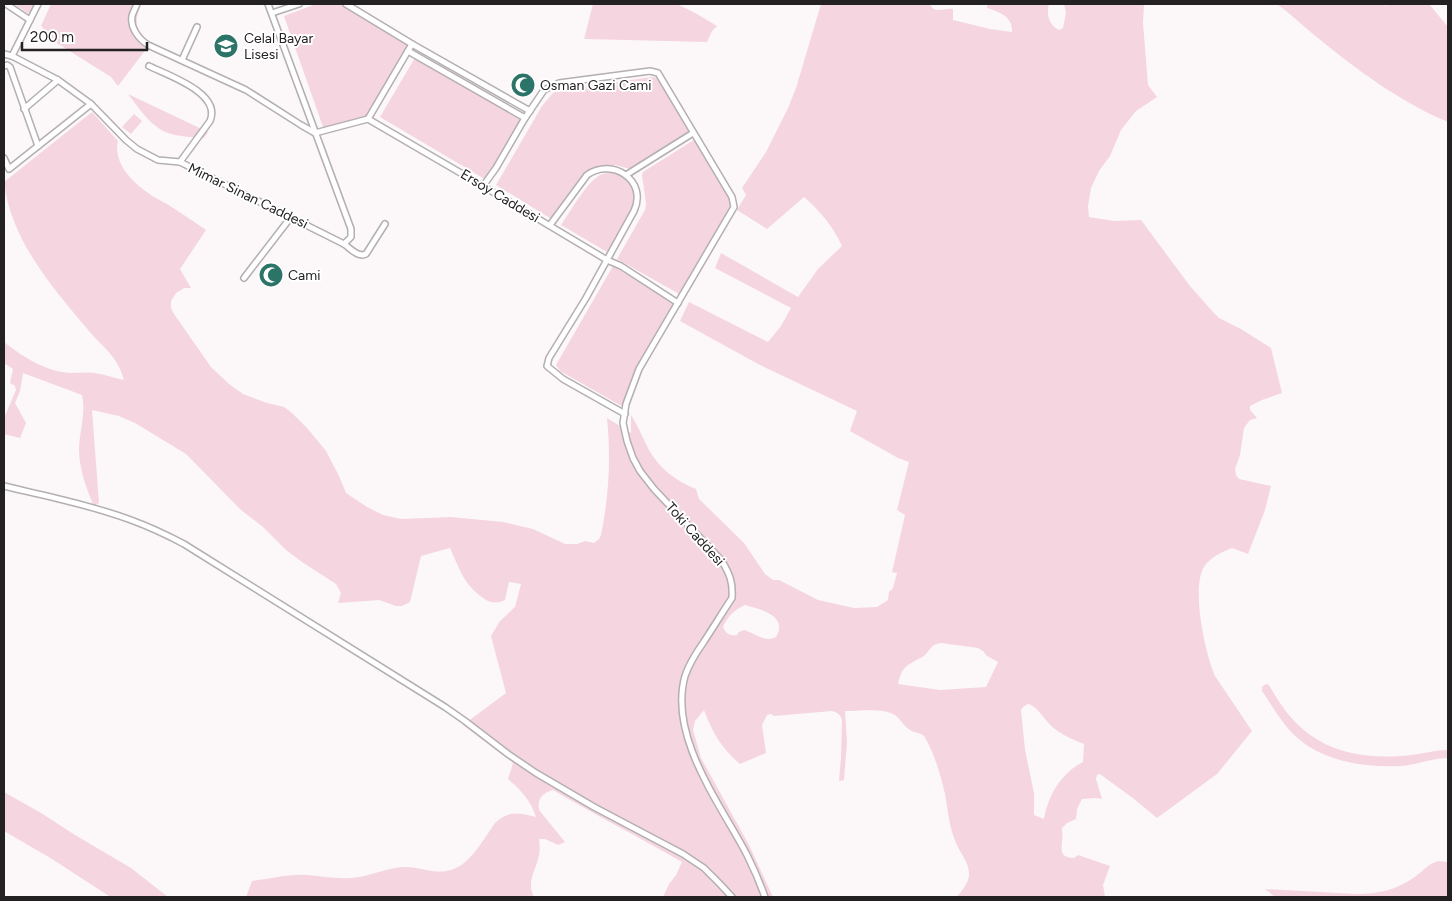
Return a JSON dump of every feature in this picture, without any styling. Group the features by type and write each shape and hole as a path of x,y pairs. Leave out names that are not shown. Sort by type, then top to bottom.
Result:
{"street":[{"path":"6,4 30,20"},
{"path":"12,56 38,4"},
{"path":"137,4 132,15 134,28 138,36 148,45 246,90 315,133 368,119 412,44"},
{"path":"268,4 351,229 351,237 344,244"},
{"path":"272,13 299,4"},
{"path":"346,4 530,111"},
{"path":"182,60 197,28"},
{"path":"408,51 525,118"},
{"name":"Mimar Sinan Caddesi","path":"4,54 12,56 58,80 91,104 126,140 158,160 180,162 344,244 360,255 364,255 384,224"},
{"path":"4,66 10,67 38,146"},
{"path":"149,66 196,90 204,96 211,108 212,116 210,121 180,162"},
{"path":"483,186 544,90 559,83 650,71 658,73 693,133 626,175"},
{"path":"24,109 58,80"},
{"path":"4,158 9,169 91,104"},
{"name":"Ersoy Caddesi","path":"368,119 607,260 621,266 678,303"},
{"name":"Toki Caddesi","path":"693,133 732,197 734,207 639,369 626,404 623,422 627,441 640,471 654,489 722,562 730,575 733,587 732,598 694,658 685,676 682,697 684,722 690,746 699,769 747,856 765,897"},
{"path":"550,225 590,173 604,169 618,171 626,175 633,182 638,195 637,205 586,298 549,358 547,366 563,379 624,414"},
{"path":"244,278 291,217"},
{"path":"4,486 98,509 130,519 184,544 445,707 508,754 543,777 594,808 704,868 732,897"}],"shaded area":[{"path":"14,4 41,4 34,17"},
{"path":"51,4 141,4 137,16 137,27 140,37 147,48 118,86 111,77 44,35 43,27 41,26"},
{"path":"316,4 347,4 412,44 372,115 327,128 323,127 284,16"},
{"path":"593,4 677,4 717,26 712,31 707,42 584,39"},
{"path":"821,4 930,4 937,10 953,9 953,20 1012,32 1008,19 1001,13 987,8 987,4 1049,4 1049,19 1059,30 1063,28 1066,13 1064,4 1144,4 1143,23 1148,85 1157,97 1136,111 1121,130 1110,156 1099,171 1091,188 1088,206 1089,217 1114,221 1141,220 1190,286 1219,318 1271,348 1282,393 1250,406 1250,410 1257,418 1250,420 1244,428 1240,455 1235,469 1239,479 1271,486 1265,510 1248,554 1232,548 1213,558 1204,567 1200,577 1199,590 1201,621 1211,666 1215,676 1252,731 1217,774 1157,818 1100,774 1097,775 1096,779 1102,799 1082,799 1077,809 1076,819 1067,823 1062,828 1062,849 1066,857 1074,858 1078,855 1110,866 1103,885 1105,897 957,897 968,880 969,870 952,831 937,764 924,736 912,731 893,714 876,710 845,711 847,742 844,780 839,781 842,720 836,712 767,715 762,725 766,753 740,764 718,740 704,710 695,721 693,730 701,758 749,845 773,897 663,897 682,862 553,790 541,797 539,810 565,842 558,845 545,839 539,839 539,855 531,881 534,897 246,897 252,881 286,876 306,875 351,878 403,867 442,872 462,865 478,848 495,823 505,816 509,814 525,814 536,817 525,796 508,779 513,763 463,725 506,693 491,636 500,621 515,607 521,584 509,582 505,600 498,602 488,601 473,590 450,548 421,556 410,602 402,606 396,606 379,600 338,603 341,593 336,584 286,550 263,527 241,510 186,454 135,423 119,416 92,410 99,503 94,506 87,490 79,455 83,411 82,395 23,373 20,391 15,403 26,423 20,438 4,434 4,418 16,390 15,386 10,383 13,369 4,363 4,342 27,358 61,372 98,374 124,380 114,358 48,281 24,244 8,204 4,182 92,112 118,141 118,156 129,177 141,188 206,230 180,269 191,288 184,288 176,293 171,301 171,308 211,367 243,394 284,407 292,413 326,451 346,493 383,515 401,519 451,517 503,522 533,529 565,544 577,544 585,541 594,543 601,535 606,506 609,462 607,418 631,433 631,415 658,463 675,478 696,489 699,499 744,543 765,574 773,580 779,580 818,600 854,608 877,607 888,600 889,592 893,588 897,573 892,572 905,515 897,510 909,462 898,458 850,431 857,411 758,364 680,321 689,302 768,342 781,326 791,308 715,268 721,253 798,297 818,269 842,246 826,219 804,197 767,229 737,210 746,195 742,188 766,152 796,88","holes":["745,605 764,611 776,618 779,623 776,637 767,639 744,630 737,635 727,633 723,627 727,620 735,611","941,643 978,648 998,662 986,687 940,690 898,684 904,668 924,656 935,645","1028,704 1032,705 1055,729 1065,736 1084,744 1083,762 1068,772 1057,786 1052,794 1044,819 1034,815 1034,793 1025,750 1021,710"]},
{"path":"1277,4 1383,4 1386,6 1387,4 1429,4 1448,27 1448,122 1397,96 1364,74"},
{"path":"416,56 524,119 488,181 380,117"},
{"path":"652,77 658,78 694,132 634,170 615,165 599,167 590,173 553,220 496,185 542,106 553,93 560,90"},
{"path":"128,94 208,132 204,138 168,133 156,126"},
{"path":"134,114 142,121 131,134 122,127"},
{"path":"697,138 731,196 734,206 681,295 617,259 645,210 643,172"},
{"path":"611,173 624,176 634,184 639,202 638,209 612,255 561,225 591,182 601,175"},
{"path":"613,266 677,304 641,365 625,408 560,371 556,365"},
{"path":"1266,684 1269,685 1294,720 1308,733 1323,743 1340,750 1379,756 1408,755 1448,750 1448,758 1403,766 1374,766 1345,761 1318,752 1294,735 1277,714 1262,691 1262,687"},
{"path":"4,792 131,868 168,897 109,896 4,831"},
{"path":"1439,861 1448,862 1448,897 1275,897 1265,889 1357,894 1373,893 1403,884 1429,865"}],"place":[{"name":"Celal Bayar Lisesi","path":"226,46"},
{"name":"Osman Gazi Cami","path":"523,85"},
{"name":"Cami","path":"271,275"}]}
